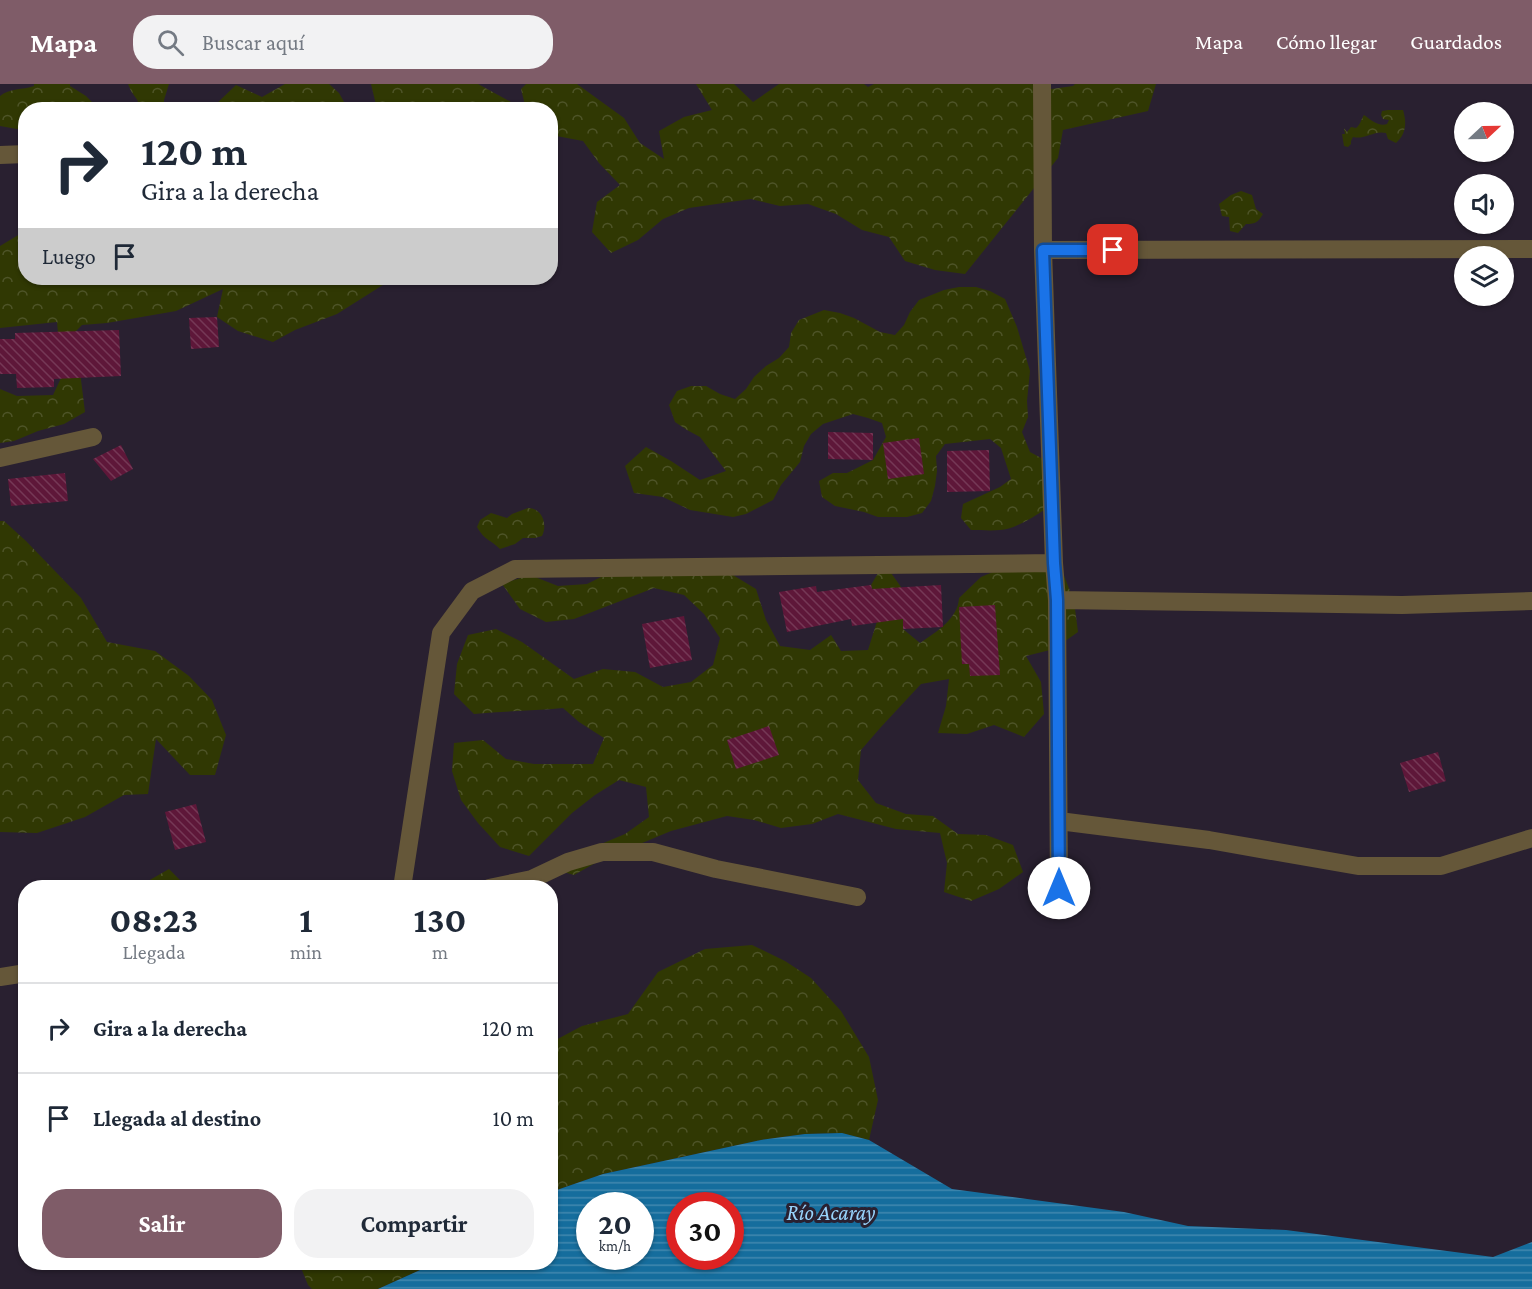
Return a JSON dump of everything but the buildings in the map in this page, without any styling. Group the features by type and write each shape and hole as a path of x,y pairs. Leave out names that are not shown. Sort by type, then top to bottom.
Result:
{"street":[{"path":"1042,84 1043,250 1057,600 1059,888"},
{"path":"0,155 18,154"},
{"path":"1043,250 1532,249"},
{"path":"0,458 93,437"},
{"path":"403,880 441,633 472,591 515,569 1054,563"},
{"path":"1057,600 1402,605 1532,601"},
{"path":"1059,821 1209,840 1358,866 1441,866 1532,838"},
{"path":"527,880 568,862 602,852 653,852 716,869 857,897"},
{"path":"0,977 18,974"}],"green space":[{"path":"34,84 70,84 92,102 18,102 18,129 0,126 0,96 12,90 34,86"},
{"path":"128,84 169,84 164,102 138,102"},
{"path":"285,84 329,84 339,93 344,102 218,102 236,85 262,97"},
{"path":"371,84 478,84 511,102 375,102"},
{"path":"526,84 577,84 624,118 640,143 664,159 659,131 684,117 712,110 696,84 734,84 753,102 779,84 864,84 868,87 874,84 1035,84 1044,90 1075,84 1156,84 1148,111 1063,130 1058,158 965,274 935,270 905,261 889,237 862,230 836,214 808,204 780,206 751,199 689,208 663,219 638,240 611,253 592,232 597,202 620,185 599,163 583,141 558,136 558,102 524,102 521,89"},
{"path":"1403,110 1404,132 1396,143 1382,132 1353,137 1348,147 1344,146 1342,134 1345,134 1344,128 1347,132 1351,127 1356,128 1364,115 1378,124 1387,124 1389,120 1383,119 1381,115 1382,111"},
{"path":"1241,191 1252,195 1256,209 1263,214 1256,222 1246,224 1238,233 1230,231 1229,217 1222,216 1219,204"},
{"path":"18,235 18,285 383,285 337,314 295,330 273,342 238,331 217,317 223,289 176,311 82,325 75,332 85,412 64,424 14,441 0,443 0,389 17,396 53,395 62,376 57,322 0,328 0,246"},
{"path":"959,287 976,287 1005,299 1017,327 1030,371 1028,417 1022,432 1030,452 1043,459 1047,508 1036,515 1012,527 996,530 971,530 961,518 963,504 1000,487 1011,479 1001,448 990,439 945,444 936,456 937,471 931,501 922,513 907,517 878,517 835,506 822,497 819,481 833,473 847,473 873,460 886,437 882,423 853,414 823,424 811,434 804,446 800,462 781,485 773,500 746,514 733,517 690,510 663,497 634,493 625,466 646,447 700,480 726,471 700,437 675,422 669,405 677,391 691,386 706,386 735,399 754,377 779,358 789,347 791,333 799,320 824,310 840,313 880,332 895,335 919,300"},
{"path":"528,508 537,511 544,522 542,536 523,538 515,544 500,549 477,527 480,520 491,513 507,518"},
{"path":"0,521 4,521 26,541 81,598 107,642 155,651 189,676 212,700 226,735 215,775 190,775 156,739 148,794 124,795 85,817 37,833 0,832"},
{"path":"884,563 901,587 906,600 903,629 920,643 950,619 958,606 959,598 981,577 1007,566 1063,573 1074,601 1078,632 1054,649 1026,656 1041,682 1044,714 1024,737 994,725 967,734 938,733 946,706 949,679 921,684 861,750 858,780 876,803 906,814 933,816 958,834 986,835 1013,845 1023,872 999,889 971,901 944,892 947,863 940,833 896,829 838,814 812,824 781,828 754,820 727,816 671,831 599,861 574,875 546,867 625,834 649,817 646,787 619,780 572,813 529,856 500,847 461,800 452,771 454,743 483,740 506,759 534,764 593,764 604,738 579,722 563,708 474,714 454,694 457,664 468,635 496,629 522,642 574,679 603,669 635,672 663,687 691,682 713,665 720,638 704,614 684,595 654,588 574,619 546,622 520,609 502,584 530,575 558,586 587,584 611,572 728,572 756,589 766,620 780,646 810,650 831,635 841,651 868,650 880,612 871,585"},
{"path":"169,869 180,880 150,880"},
{"path":"752,945 785,961 811,978 841,1011 869,1057 878,1100 869,1140 841,1133 805,1134 761,1140 603,1174 558,1190 558,1039 582,1026 628,1014 658,972 705,949"},
{"path":"302,1270 420,1270 378,1289 312,1289"}],"water":[{"name":"Río Acaray","path":"842,1133 869,1140 952,1189 1124,1212 1188,1226 1286,1230 1493,1257 1532,1242 1532,1289 378,1289 420,1270 558,1270 558,1190 603,1174 761,1140 805,1134"}],"route":[{"path":"1059,888 1057,600 1043,250 1113,250"}]}
